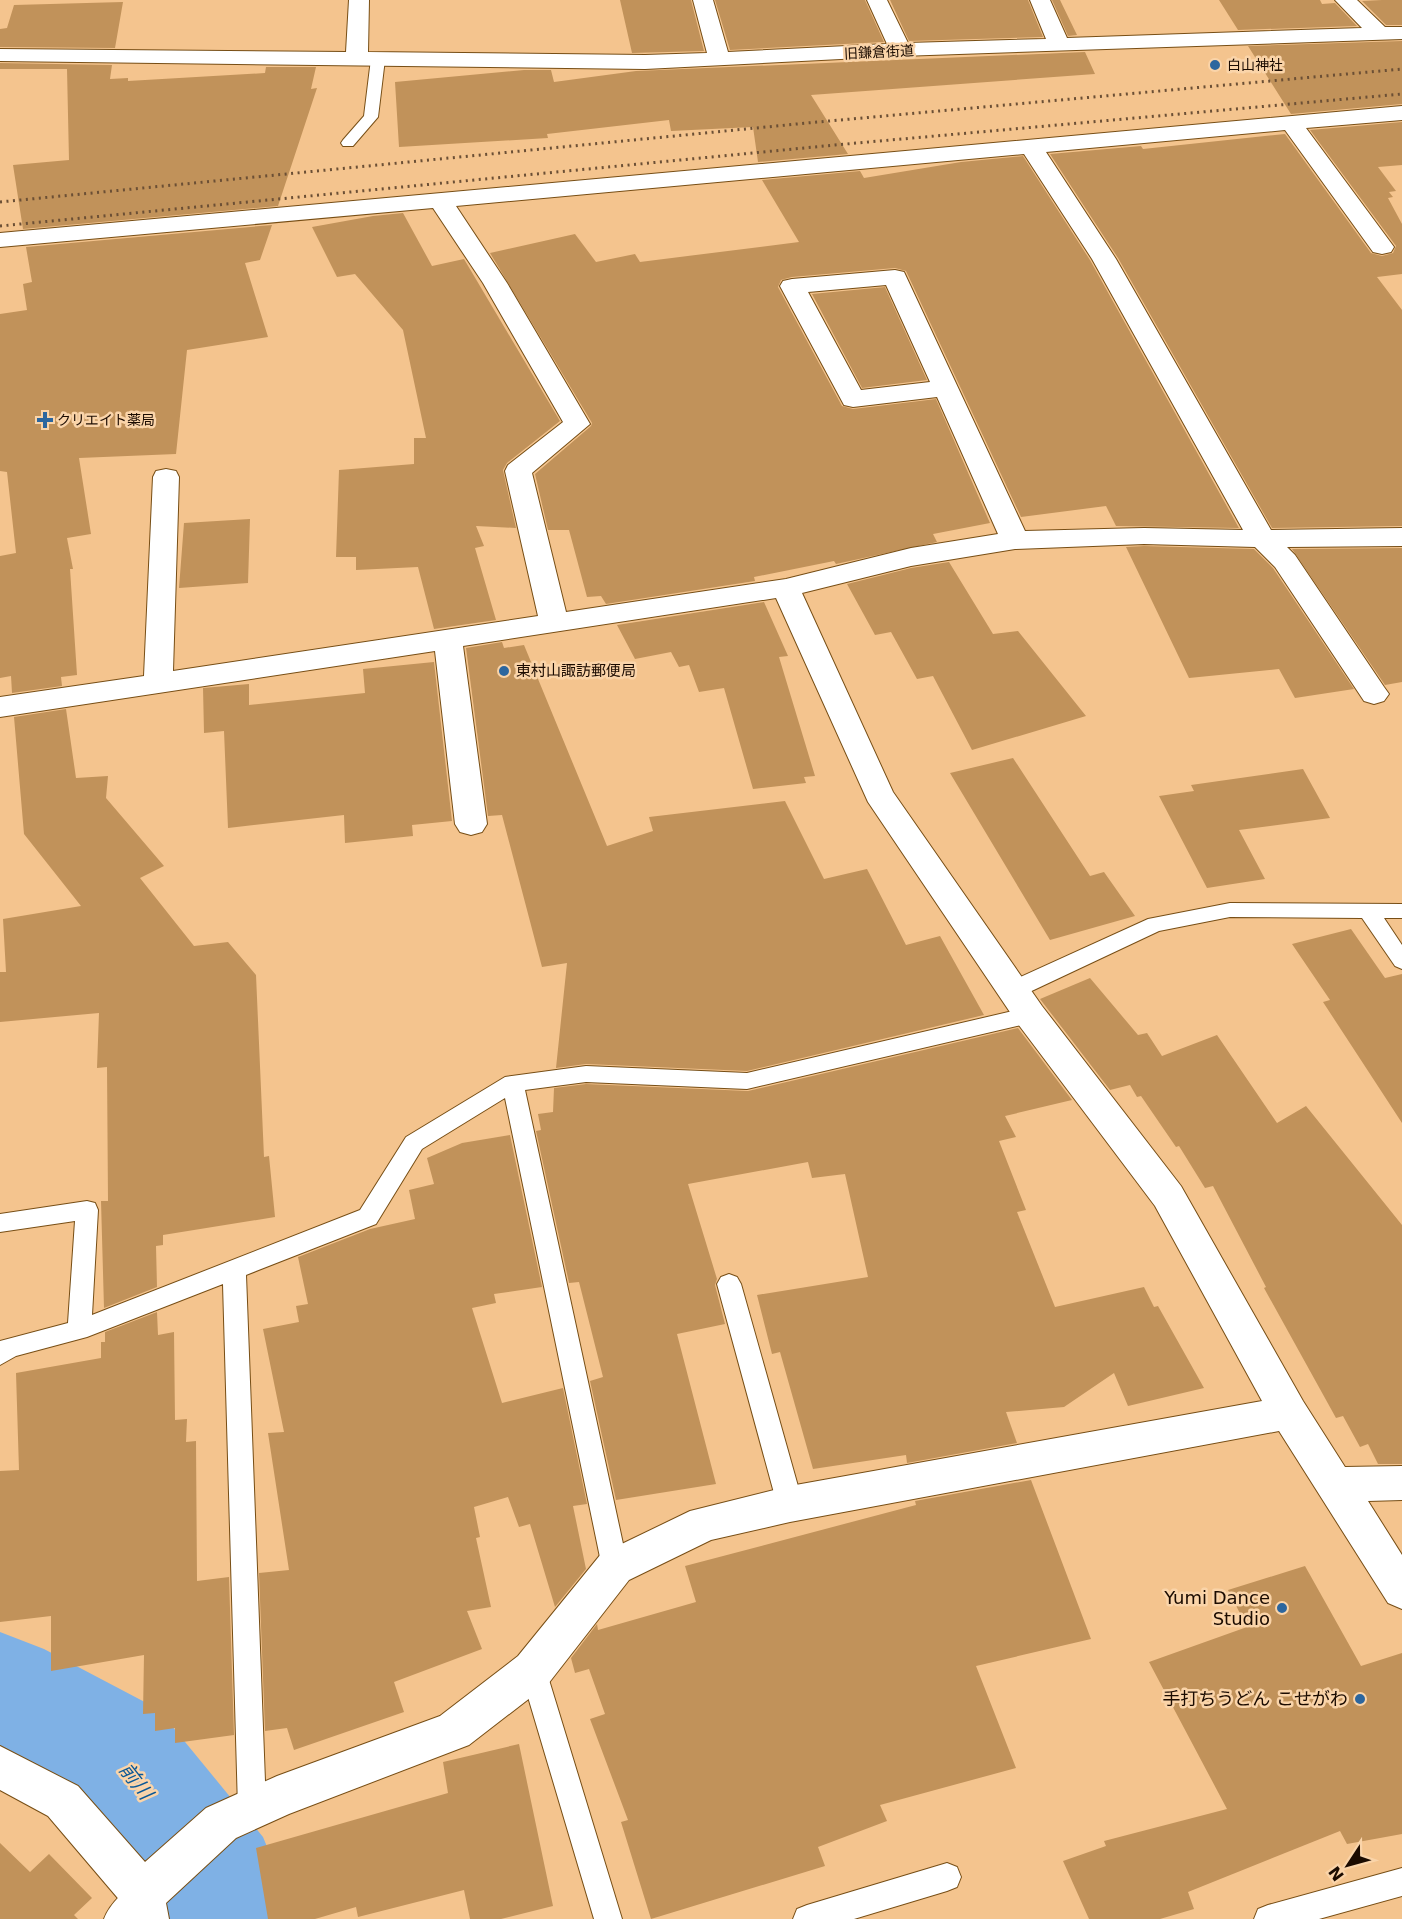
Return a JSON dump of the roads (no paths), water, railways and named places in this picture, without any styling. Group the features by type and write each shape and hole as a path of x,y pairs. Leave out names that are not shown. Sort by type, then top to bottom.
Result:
{"street":[{"path":"359,0 368,59"},
{"path":"703,0 720,60"},
{"path":"877,0 900,50"},
{"path":"1040,0 1059,45"},
{"path":"1345,0 1380,34"},
{"name":"旧鎌倉街道","path":"0,56 645,62 900,50 1402,33"},
{"path":"0,240 1402,113"},
{"path":"1291,123 1382,247"},
{"path":"1030,145 1104,259 1262,539 1285,561 1374,693"},
{"path":"440,200 495,283 577,424 518,471 554,624"},
{"path":"945,388 853,399 792,286 896,277 1015,540"},
{"path":"158,683 166,477"},
{"path":"0,706 786,588 911,558 1015,540 1144,536 1262,539 1402,537"},
{"path":"786,588 879,795 1022,1003 1168,1196 1289,1413 1402,1590"},
{"path":"448,640 471,824"},
{"path":"0,1767 63,1801 139,1905 237,1816 454,1731 533,1670 615,1567 704,1524 790,1503 1289,1413"},
{"path":"1333,1485 1402,1483"}],"lane":[{"path":"348,143 371,117 368,59"},
{"path":"0,1355 9,1348 79,1330 368,1217 414,1143 513,1083 586,1074 747,1081 1022,1003 1155,924 1230,910 1402,911"},
{"path":"1368,911 1402,961"},
{"path":"513,1083 615,1567"},
{"path":"0,1223 87,1210 79,1330"},
{"path":"234,1269 237,1816"},
{"path":"729,1284 790,1503"},
{"path":"533,1670 608,1919"},
{"path":"807,1919 947,1876"},
{"path":"1268,1919 1402,1882"}],"waterway":[{"name":"前川","path":"0,1690 113,1752 216,1883 220,1919"}],"railway":[{"path":"0,202 807,123 1402,69"},
{"path":"0,226 835,145 1402,94"}],"place":[{"name":"白山神社","path":"1215,65"},
{"name":"クリエイト薬局","path":"45,420"},
{"name":"東村山諏訪郵便局","path":"504,671"},
{"name":"Yumi Dance Studio","path":"1282,1608"},
{"name":"手打ちうどん こせがわ","path":"1360,1699"}]}
